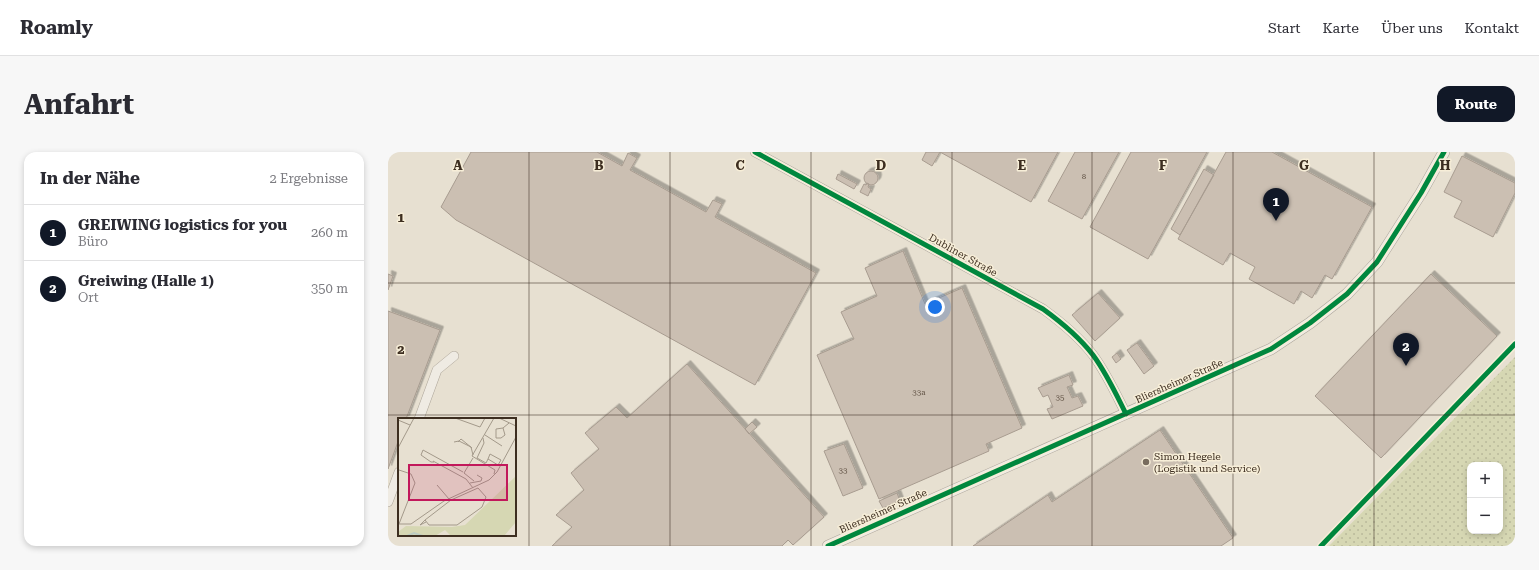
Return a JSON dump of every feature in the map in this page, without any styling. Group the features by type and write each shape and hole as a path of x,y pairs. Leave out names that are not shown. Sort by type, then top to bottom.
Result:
{"street":[{"name":"Dubliner Straße","path":"755,152 1043,309 1059,321 1092,354 1107,376 1126,414"},
{"name":"Bliersheimer Straße","path":"828,546 1271,349 1310,323 1347,294 1377,262 1417,200 1444,152"},
{"path":"419,418 437,370 454,356"},
{"path":"388,502 398,475"}],"green space":[{"path":"1515,357 1515,546 1329,546"}],"building":[{"path":"471,152 597,152 622,166 628,153 637,158 630,170 706,212 713,200 722,204 715,217 816,273 755,385 456,220 441,207"},
{"path":"926,152 940,152 932,166 922,160"},
{"path":"940,152 1058,152 1031,202"},
{"path":"1075,152 1119,152 1082,219 1048,201"},
{"path":"1131,152 1207,152 1148,259 1090,227"},
{"path":"1226,152 1272,152 1372,207 1332,279 1325,275 1312,298 1301,291 1294,304 1249,279 1255,267 1230,253 1223,265 1178,239"},
{"path":"1462,156 1515,183 1515,193 1493,237 1454,217 1462,201 1444,192"},
{"path":"1204,169 1214,175 1180,235 1171,229"},
{"path":"871,171 876,173 878,178 876,183 871,185 866,183 864,178 866,173"},
{"path":"838,174 857,184 854,189 836,179"},
{"path":"867,183 869,184 868,187 871,189 868,196 860,192 864,184 866,185"},
{"path":"903,251 925,304 962,288 1022,428 986,444 989,451 879,499 817,355 854,339 841,312 877,296 865,268"},
{"path":"388,274 393,276 388,290"},
{"path":"1431,274 1497,336 1381,458 1315,396"},
{"path":"1098,293 1120,318 1095,341 1072,315"},
{"path":"388,311 440,330 406,418 398,418 398,442 388,469"},
{"path":"1137,343 1154,366 1144,374 1127,350"},
{"path":"1117,353 1121,359 1116,363 1112,357"},
{"path":"687,364 824,517 793,545 788,540 782,546 552,546 572,527 556,515 584,490 571,473 599,449 585,433 616,407 627,418"},
{"path":"1069,375 1073,385 1067,387 1072,398 1078,396 1083,406 1052,419 1047,409 1053,407 1048,395 1043,397 1038,388"},
{"path":"752,422 757,427 749,434 745,429"},
{"name":"Simon Hegele (Logistik und Service)","path":"1160,430 1233,538 1221,546 973,546 1048,495 1052,502"},
{"path":"844,444 863,488 843,496 824,451"},
{"path":"897,493 900,501 883,508 879,501"}],"cycle path":[{"path":"755,152 1043,309 1070,330 1093,355 1107,377 1126,414"},
{"path":"828,546 1271,349 1310,323 1347,294 1377,262 1421,193 1444,152"},
{"path":"1321,546 1515,344"}],"place":[{"name":"GREIWING logistics for you","path":"1276,221"},
{"name":"Greiwing (Halle 1)","path":"1406,366"},
{"name":"Simon Hegele (Logistik und Service)","path":"1146,462"}]}
